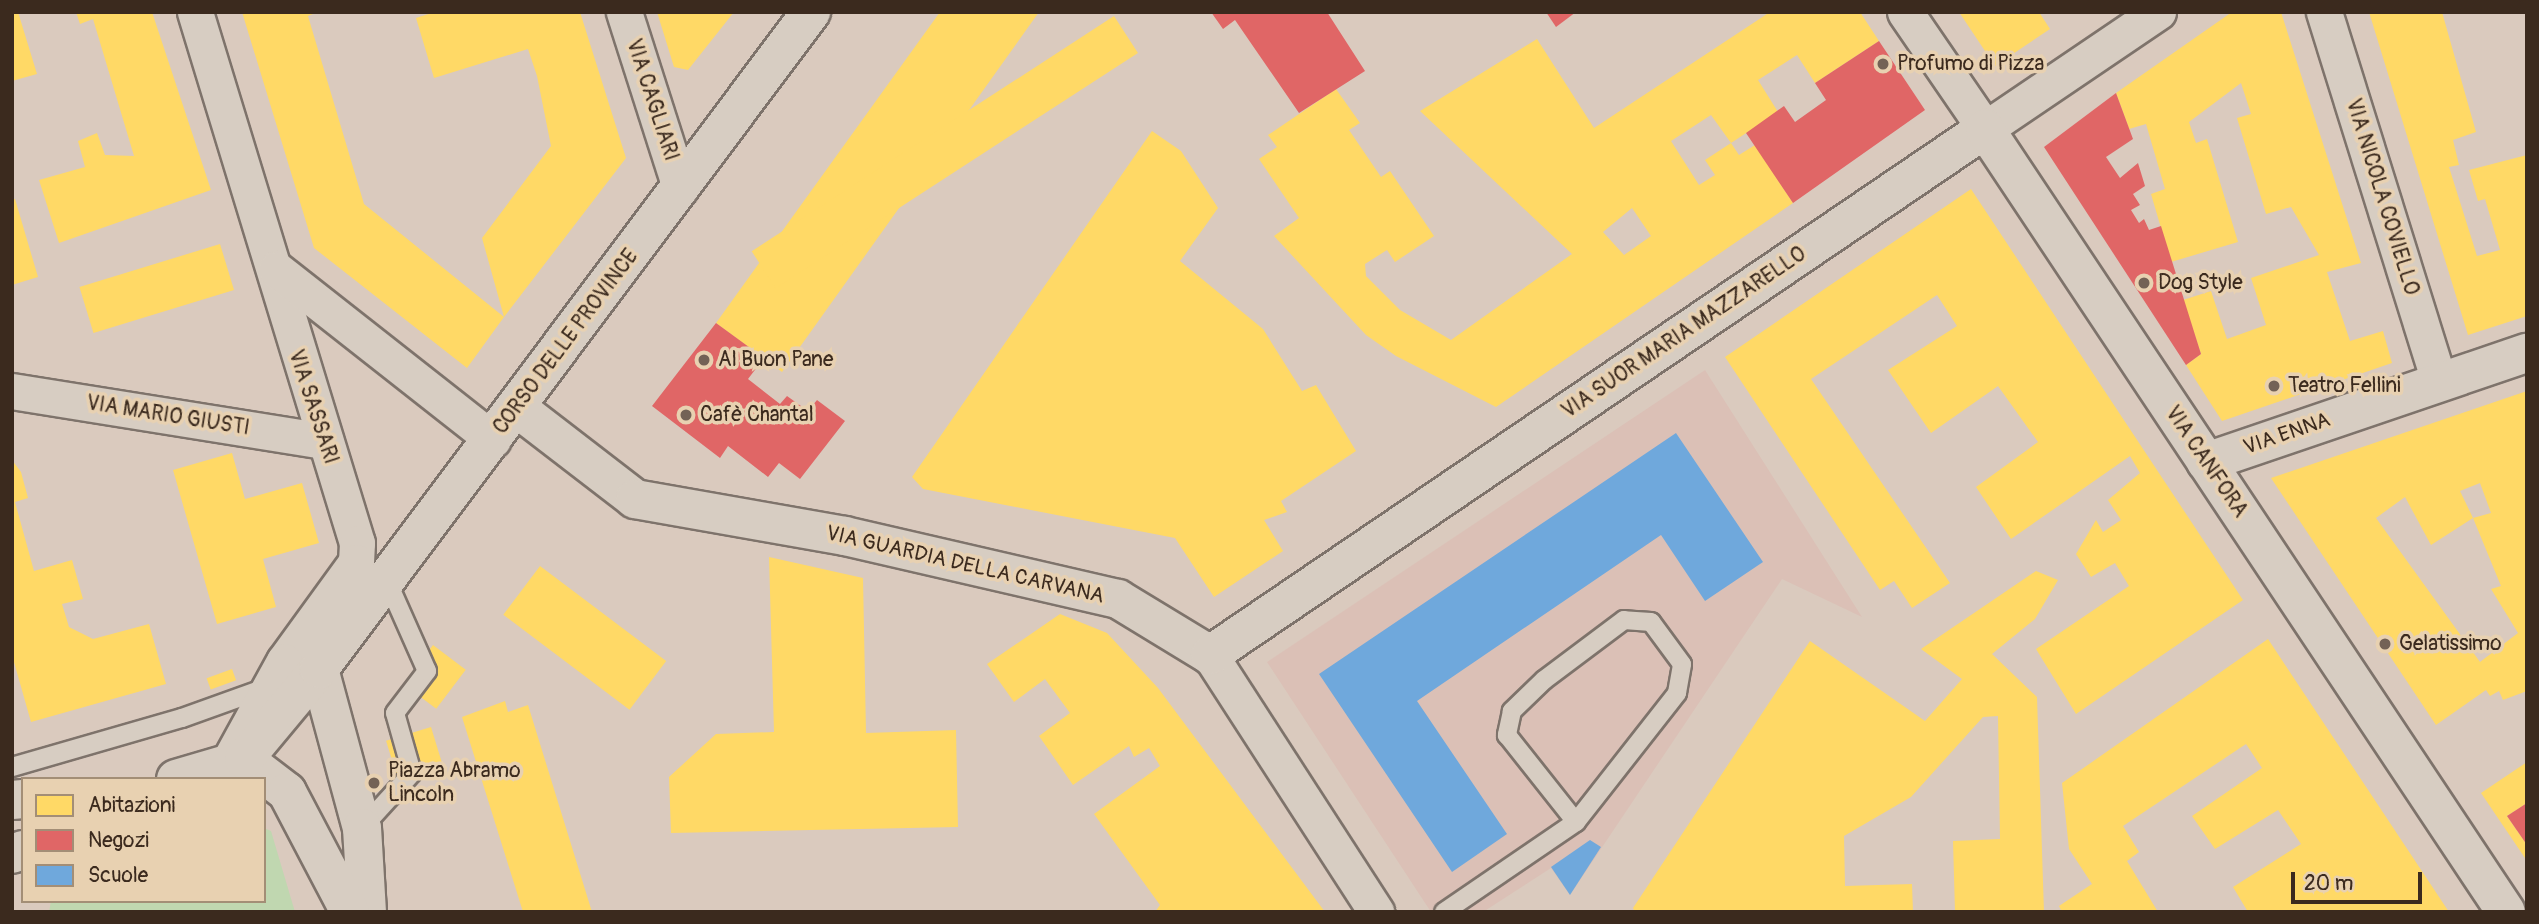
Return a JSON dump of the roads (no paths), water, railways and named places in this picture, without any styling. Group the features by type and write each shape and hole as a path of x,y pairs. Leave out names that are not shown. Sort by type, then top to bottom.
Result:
{"street":[{"name":"VIA SASSARI","path":"195,12 276,269 291,337 357,543 356,562 268,687"},
{"name":"VIA CAGLIARI","path":"624,12 680,188"},
{"name":"CORSO DELLE PROVINCE","path":"236,760 319,669 388,583 811,12"},
{"name":"VIA CANFORA","path":"1905,12 2507,912"},
{"name":"VIA SUOR MARIA MAZZARELLO","path":"1210,655 2158,12"},
{"name":"VIA NICOLA COVIELLO","path":"2324,12 2439,382"},
{"path":"276,269 493,440"},
{"name":"VIA ENNA","path":"2206,462 2527,353"},
{"name":"VIA MARIO GIUSTI","path":"12,391 325,440"},
{"name":"VIA GUARDIA DELLA CARVANA","path":"517,408 635,499 845,536 1118,599 1210,655 1376,912"},
{"path":"319,669 362,828 367,912"},
{"path":"182,777 236,760 268,687"},
{"path":"236,760 263,777"},
{"path":"266,779 286,792 350,912"}],"lane":[{"path":"362,828 412,773 395,713 427,671 388,583"},
{"path":"1444,912 1576,822 1677,693 1682,664 1651,622 1624,620 1544,680 1512,711 1507,735 1576,822"},
{"path":"12,767 183,718 268,687"}],"place":[{"name":"Profumo di Pizza","path":"1883,64"},
{"name":"Dog Style","path":"2144,283"},
{"name":"Al Buon Pane","path":"704,360"},
{"name":"Teatro Fellini","path":"2274,386"},
{"name":"Cafè Chantal","path":"686,415"},
{"name":"Gelatissimo","path":"2385,644"},
{"name":"Piazza Abramo Lincoln","path":"374,783"}]}
